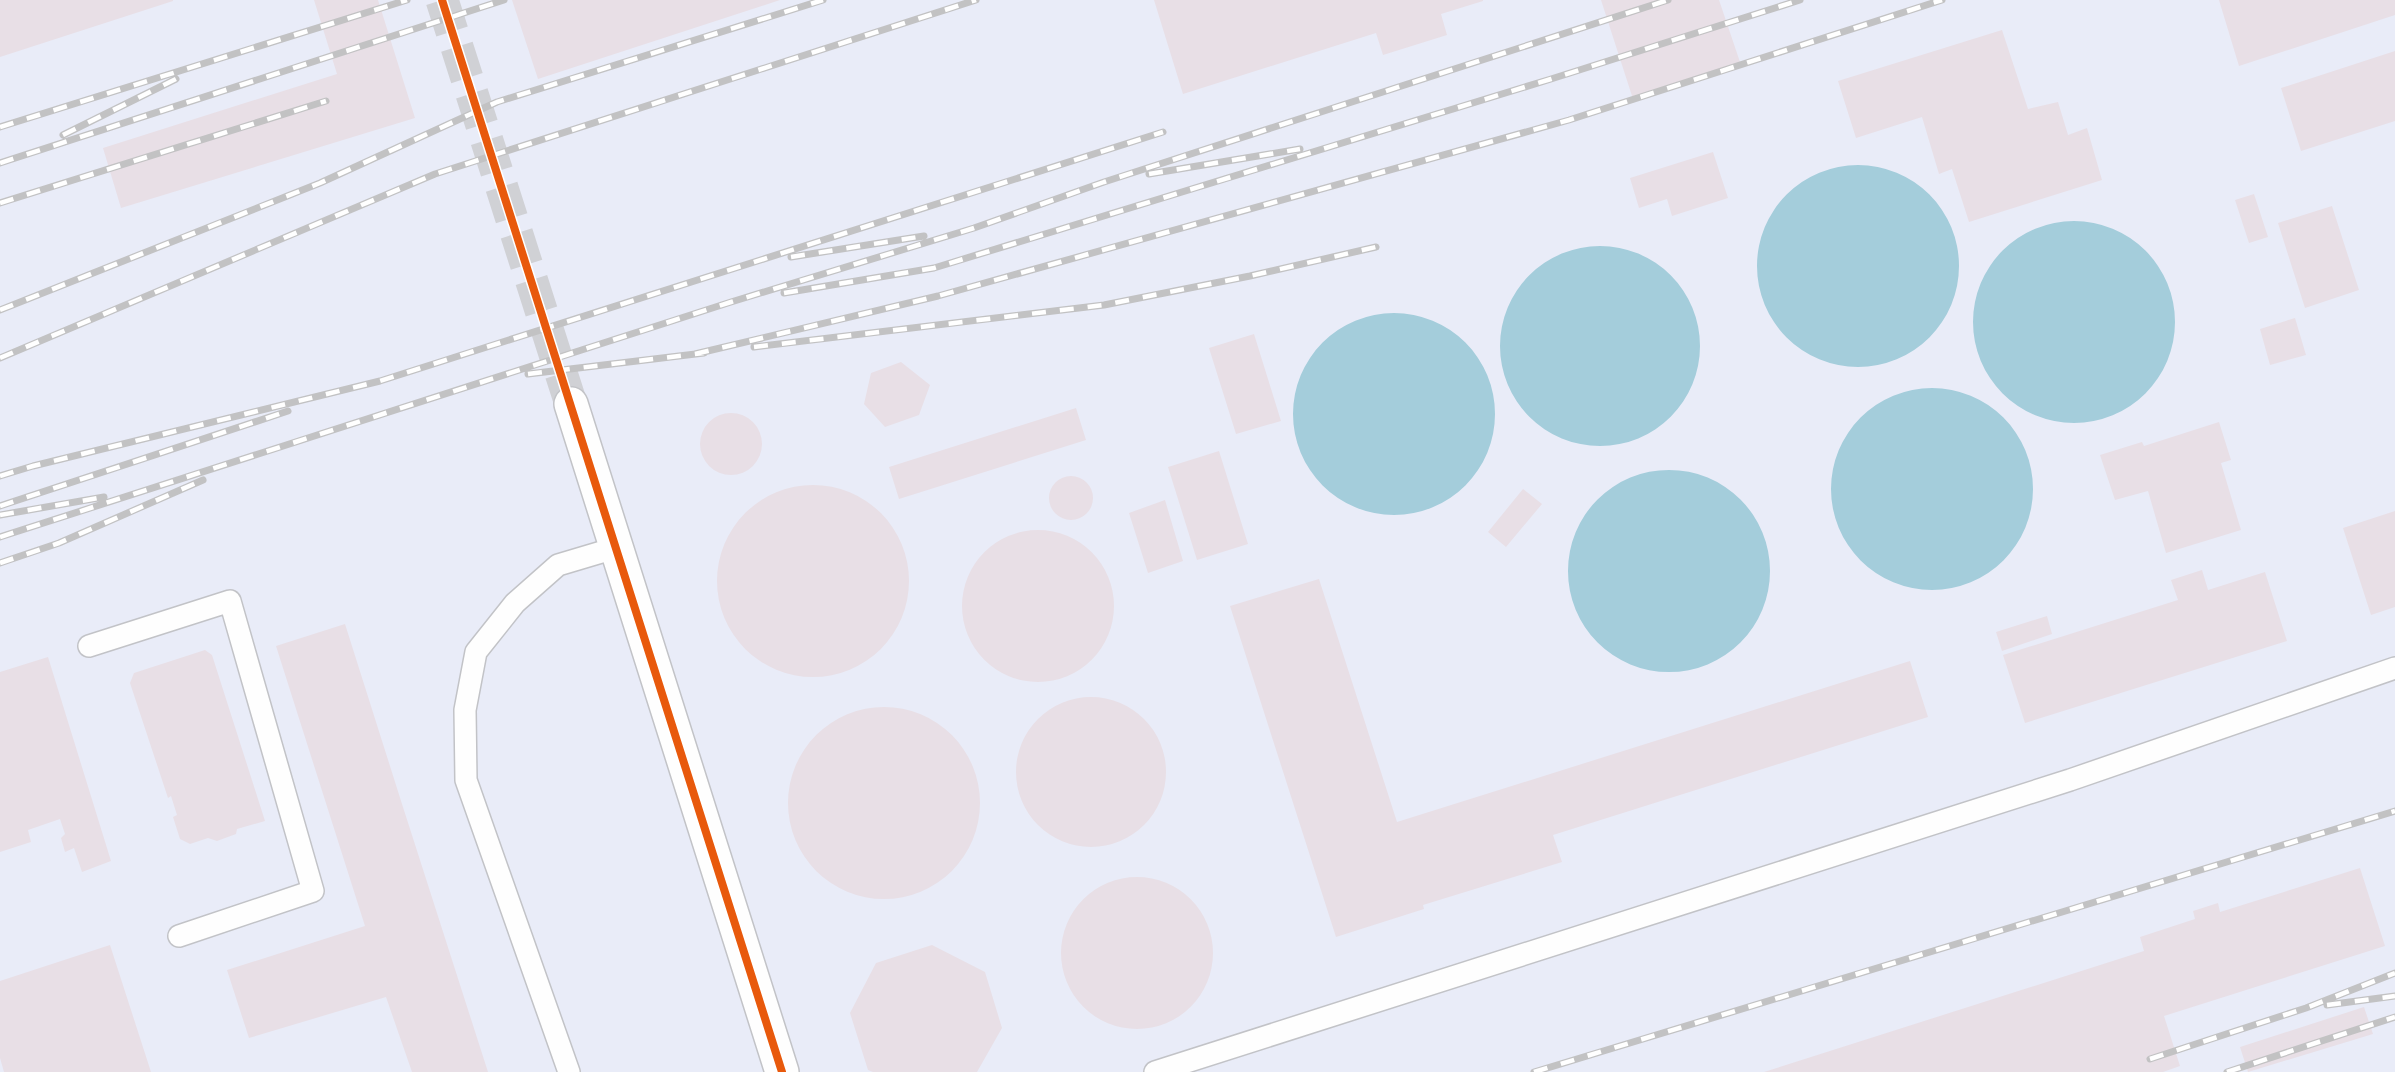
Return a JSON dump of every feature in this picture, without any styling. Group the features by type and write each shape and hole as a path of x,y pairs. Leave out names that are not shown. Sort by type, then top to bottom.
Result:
{"street":[{"path":"571,404 782,1072"}],"lane":[{"path":"569,1072 466,780 465,710 476,652 515,603 558,565 615,548"},
{"path":"89,646 230,601 313,891 180,936"},
{"path":"1155,1072 2070,780 2395,668"}],"shaded area":[{"path":"0,0 2395,0 2395,1072 0,1072"}],"water":[{"path":"1858,165 1878,167 1897,173 1914,182 1936,202 1951,227 1957,246 1959,266 1957,286 1951,305 1942,322 1922,344 1897,359 1878,365 1858,367 1838,365 1819,359 1802,350 1780,330 1765,305 1759,286 1757,266 1759,246 1765,227 1774,210 1794,188 1819,173 1838,167"},
{"path":"2084,221 2094,222 2122,232 2146,250 2168,283 2174,302 2174,342 2168,361 2146,394 2113,416 2094,422 2064,423 2054,422 2026,412 2002,394 1980,361 1974,342 1973,312 1974,302 1984,274 2002,250 2035,228 2054,222"},
{"path":"1610,246 1620,247 1647,257 1664,268 1678,282 1693,308 1699,326 1699,366 1689,393 1678,410 1664,424 1647,435 1620,445 1590,446 1580,445 1553,435 1536,424 1522,410 1511,393 1501,366 1500,336 1501,326 1511,299 1522,282 1536,268 1553,257 1580,247"},
{"path":"1394,313 1423,317 1442,325 1472,350 1483,366 1491,385 1495,414 1491,443 1483,462 1458,492 1442,503 1423,511 1394,515 1365,511 1346,503 1316,478 1305,462 1297,443 1293,414 1297,385 1305,366 1330,336 1346,325 1365,317"},
{"path":"1922,388 1942,388 1961,392 1980,400 2004,417 2025,450 2031,469 2033,489 2031,509 2025,528 2004,561 1980,578 1961,586 1942,590 1922,590 1903,586 1884,578 1860,561 1843,537 1835,518 1831,499 1831,479 1835,460 1843,441 1860,417 1884,400 1903,392"},
{"path":"1659,470 1679,470 1698,474 1717,482 1747,507 1758,523 1766,542 1770,571 1766,600 1758,619 1733,649 1717,660 1698,668 1679,672 1659,672 1640,668 1621,660 1591,635 1580,619 1572,600 1568,581 1568,561 1572,542 1580,523 1605,493 1621,482 1640,474"}],"building":[{"path":"0,0 173,0 173,1 0,57"},
{"path":"314,0 378,0 415,118 121,208 103,148 337,74"},
{"path":"512,0 780,0 538,79"},
{"path":"1154,0 1483,1 1441,14 1447,35 1383,55 1376,33 1183,94"},
{"path":"1601,0 1719,0 1741,65 1633,99"},
{"path":"2219,0 2395,0 2395,15 2239,66"},
{"path":"2002,30 2028,109 2058,102 2068,135 2087,128 2102,180 1969,222 1952,169 1939,174 1922,117 1856,138 1838,81"},
{"path":"2395,51 2395,121 2301,151 2281,88"},
{"path":"1713,152 1728,198 1672,216 1667,199 1639,208 1630,178"},
{"path":"2254,194 2268,237 2249,243 2235,200"},
{"path":"2332,206 2359,290 2305,308 2278,223"},
{"path":"2295,318 2306,355 2270,365 2260,329"},
{"path":"1254,334 1281,421 1236,434 1209,348"},
{"path":"901,362 930,385 919,415 885,427 864,404 871,373"},
{"path":"1076,408 1086,440 899,499 889,467"},
{"path":"731,413 743,415 753,422 760,432 762,444 760,456 753,466 743,473 731,475 719,473 709,466 702,456 700,444 702,432 709,422 719,415"},
{"path":"2219,422 2231,460 2221,463 2241,530 2166,553 2148,491 2115,500 2100,455 2142,442 2144,446"},
{"path":"1219,451 1248,544 1197,560 1168,467"},
{"path":"1071,476 1087,482 1093,498 1087,514 1071,520 1055,514 1049,498 1055,482"},
{"path":"813,485 841,489 866,501 881,513 893,528 905,553 909,581 905,609 893,634 881,649 866,661 841,673 813,677 785,673 760,661 745,649 733,634 721,609 717,581 721,553 733,528 745,513 760,501 785,489"},
{"path":"1523,489 1542,504 1506,547 1488,532"},
{"path":"1165,500 1183,561 1148,573 1129,513"},
{"path":"2395,511 2395,607 2371,615 2343,528"},
{"path":"1038,530 1053,531 1067,536 1092,552 1108,577 1113,591 1113,621 1108,635 1092,660 1067,676 1053,681 1038,682 1023,681 1009,676 984,660 968,635 963,621 962,606 963,591 968,577 984,552 1009,536 1023,531"},
{"path":"2202,570 2208,590 2265,572 2287,641 2025,723 2003,655 2178,600 2171,580"},
{"path":"1319,579 1397,822 1910,661 1928,717 1553,835 1562,862 1423,905 1424,909 1336,937 1230,606"},
{"path":"2047,616 2052,634 2002,651 1996,632"},
{"path":"345,624 488,1072 412,1072 386,997 249,1038 227,970 365,926 276,646"},
{"path":"205,650 212,655 265,821 237,829 236,834 217,841 208,838 190,844 180,839 173,817 177,815 171,796 168,798 130,683 134,673"},
{"path":"48,657 111,861 82,872 74,848 65,852 61,838 65,834 60,819 28,830 31,842 0,852 0,672"},
{"path":"1091,697 1120,702 1133,709 1144,719 1154,730 1161,743 1166,772 1161,801 1154,814 1144,825 1133,835 1120,842 1091,847 1062,842 1049,835 1038,825 1028,814 1021,801 1016,772 1021,743 1028,730 1038,719 1049,709 1062,702"},
{"path":"875,707 893,707 921,714 952,735 973,766 980,803 973,840 952,871 921,892 893,899 875,899 839,888 810,864 799,848 792,831 788,812 788,794 799,758 823,729 839,718 856,711"},
{"path":"2360,868 2385,946 2164,1016 2180,1066 2163,1072 1764,1072 2144,951 2140,937 2195,919 2193,911 2218,903 2220,912"},
{"path":"1137,877 1166,883 1191,899 1207,924 1213,953 1207,982 1191,1007 1166,1023 1137,1029 1108,1023 1083,1007 1067,982 1061,953 1067,924 1083,899 1108,883"},
{"path":"110,945 151,1072 4,1072 0,1058 0,981"},
{"path":"932,945 985,972 1002,1028 977,1072 873,1072 868,1070 850,1013 876,963"},
{"path":"2364,1007 2373,1034 2248,1072 2240,1047"}],"tunnel":[{"path":"442,0 571,404"}],"railway":[{"path":"0,127 407,0"},
{"path":"0,163 504,0"},
{"path":"0,310 320,183 497,102 823,0"},
{"path":"0,358 435,174 976,0"},
{"path":"0,537 731,302 974,228 1104,182 1668,0"},
{"path":"784,293 934,268 1551,79 1800,0"},
{"path":"695,354 938,296 1569,120 1942,0"},
{"path":"63,135 176,79"},
{"path":"0,203 326,101"},
{"path":"0,476 380,381 1163,132"},
{"path":"1149,174 1300,149"},
{"path":"791,257 924,236"},
{"path":"754,347 1104,305 1250,276 1376,247"},
{"path":"528,374 704,353"},
{"path":"0,506 288,411"},
{"path":"0,563 59,543 203,480"},
{"path":"0,515 104,497"},
{"path":"1534,1072 2395,811"},
{"path":"2150,1059 2306,1008 2395,973"},
{"path":"2327,1005 2395,996"},
{"path":"2227,1072 2395,1017"}],"cycle path":[{"path":"442,0 782,1072"}]}
